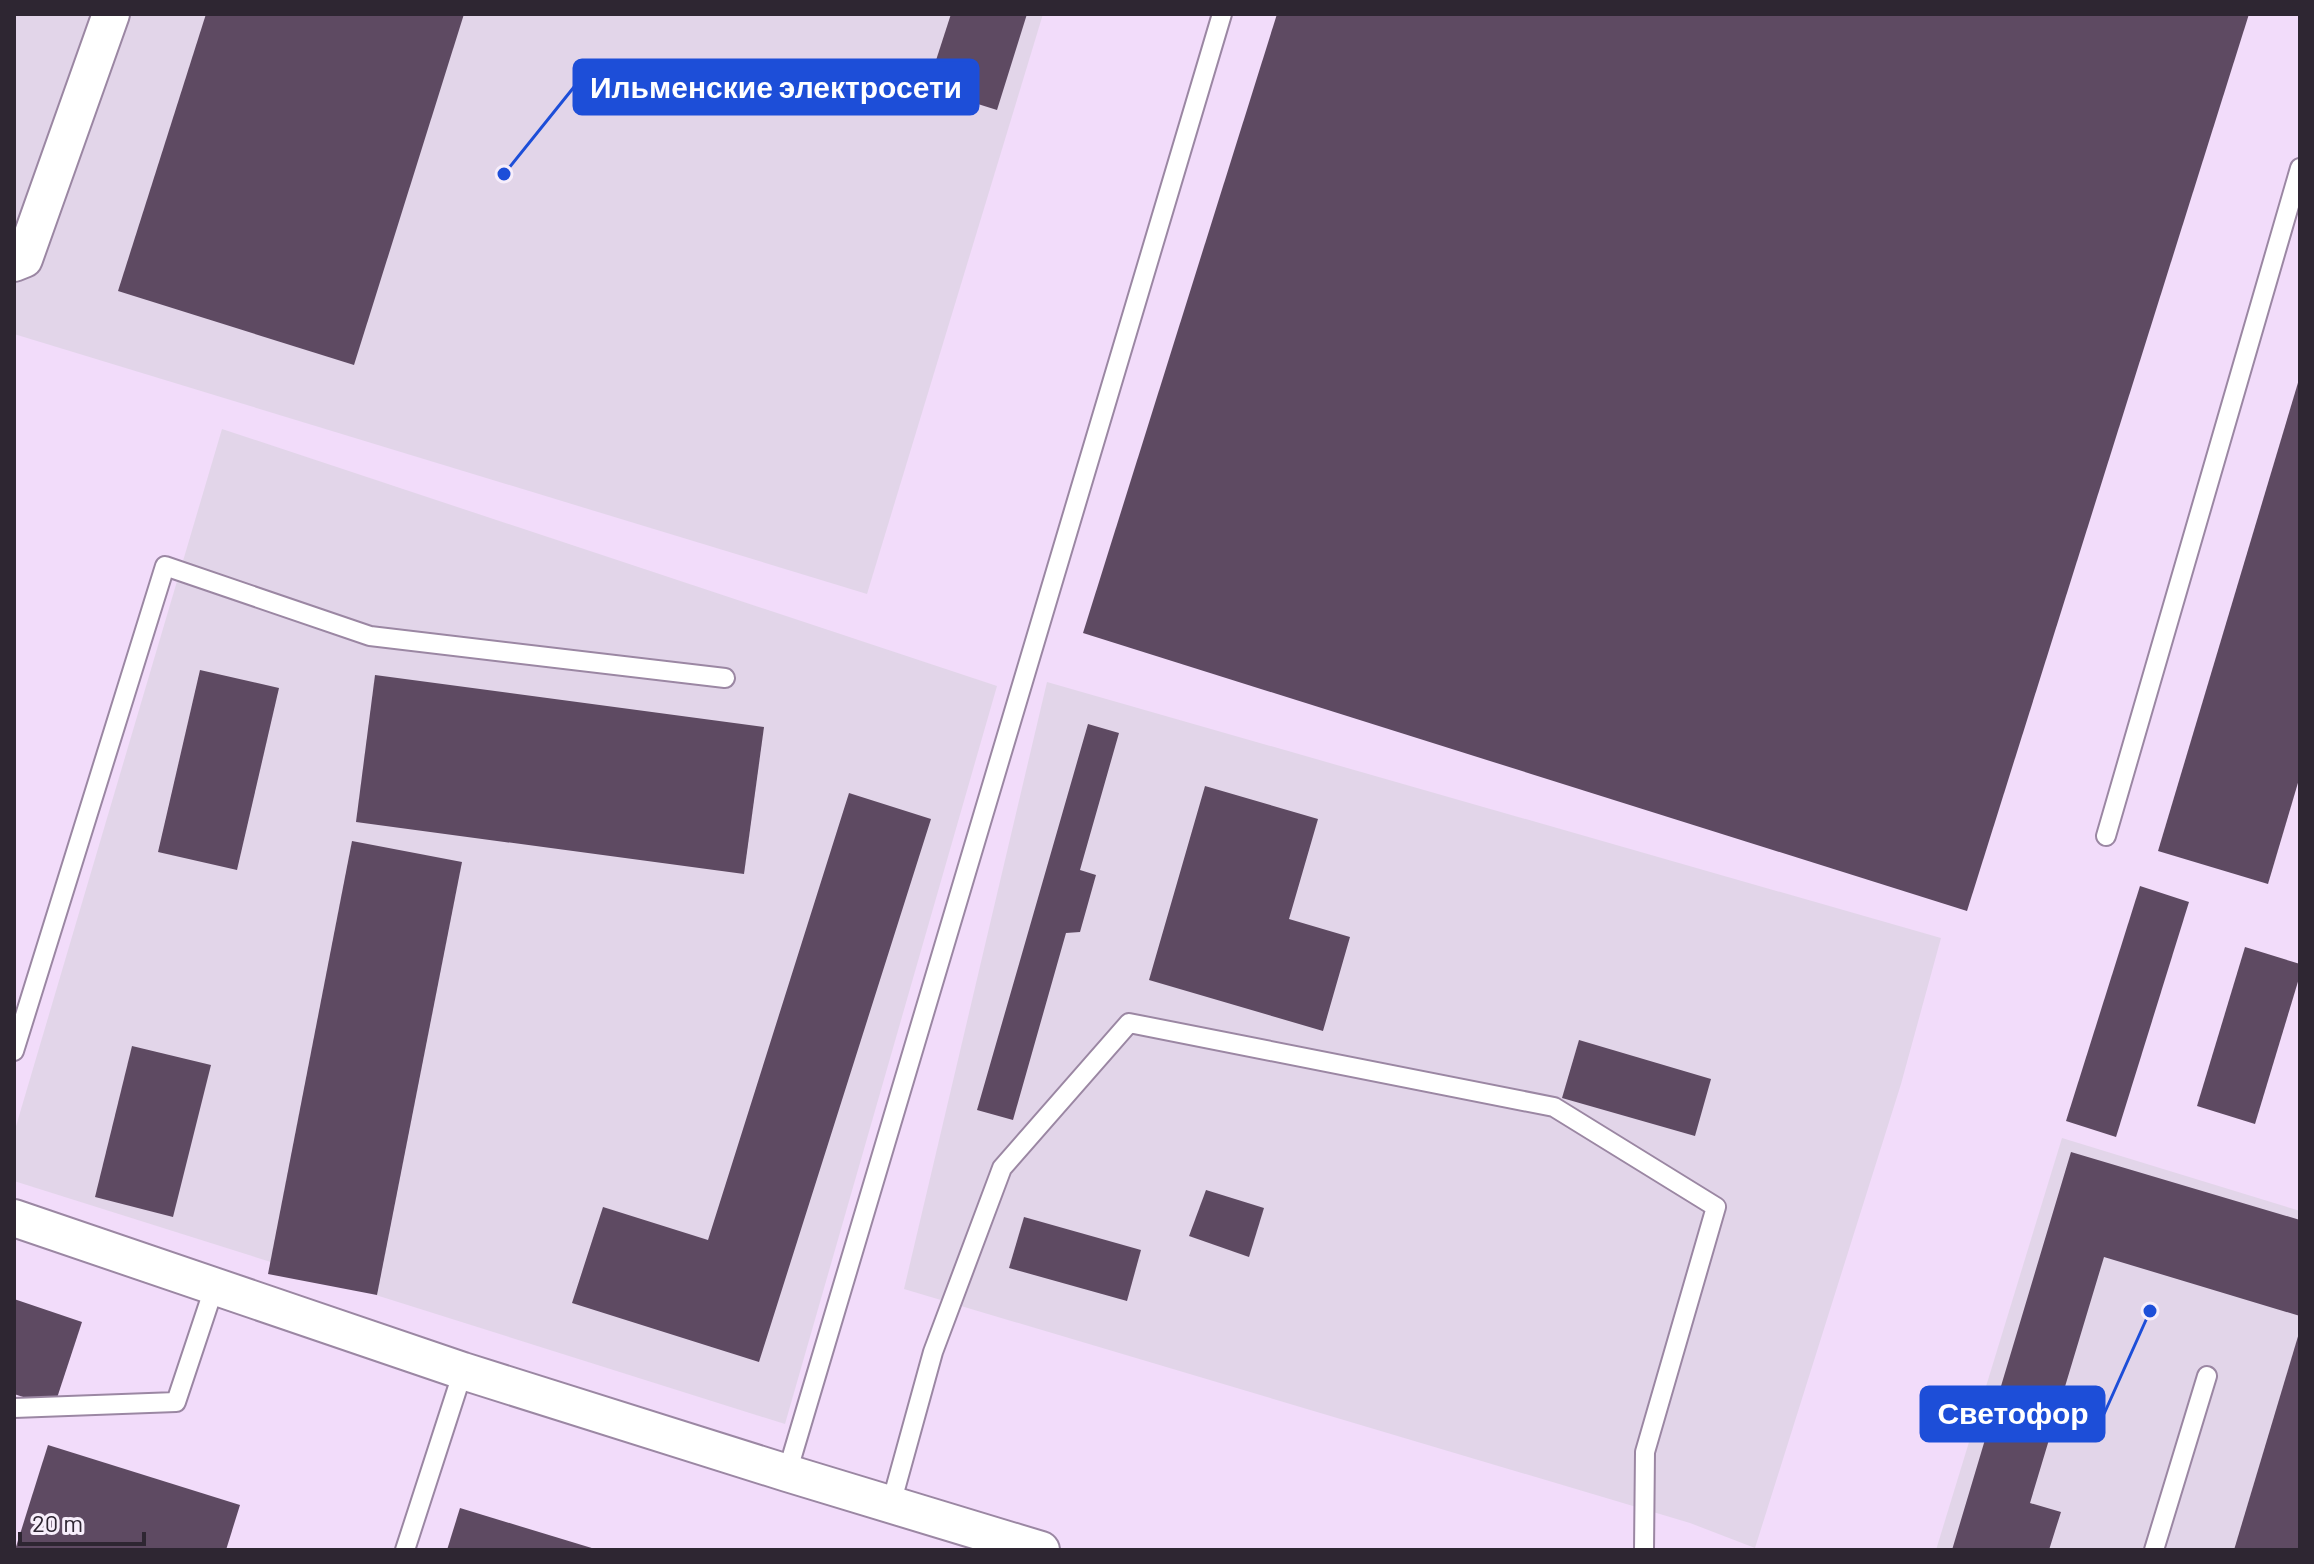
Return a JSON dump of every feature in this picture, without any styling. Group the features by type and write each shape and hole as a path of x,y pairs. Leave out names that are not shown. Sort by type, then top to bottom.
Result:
{"street":[{"path":"14,263 24,259 111,14"},
{"path":"14,1218 463,1371 1041,1550"}],"lane":[{"path":"787,1473 1222,14"},
{"path":"2106,836 2300,168"},
{"path":"14,1051 165,566 370,636 725,678"},
{"path":"891,1504 933,1352 1002,1168 1129,1023 1554,1107 1716,1207 1645,1452 1644,1550"},
{"path":"14,1408 176,1402 214,1288"},
{"path":"405,1550 463,1371"},
{"path":"2154,1550 2207,1376"}],"shaded area":[{"path":"14,14 1043,14 867,594 14,334"},
{"path":"222,429 997,686 785,1424 14,1181 14,1133"},
{"path":"1047,682 1941,938 1901,1084 1755,1548 1690,1523 904,1289"},
{"path":"2062,1138 2300,1211 2300,1550 1936,1550"}],"building":[{"path":"206,14 464,14 354,365 118,291"},
{"path":"951,14 1027,14 997,110 927,88"},
{"path":"1277,14 2249,14 1967,911 1083,633"},
{"path":"2300,376 2300,776 2268,884 2158,851"},
{"path":"200,670 279,688 237,870 158,852"},
{"path":"375,675 764,727 744,874 356,822"},
{"path":"1088,724 1119,733 1080,870 1096,875 1080,932 1066,933 1013,1120 977,1110"},
{"path":"1205,786 1318,819 1289,919 1350,937 1323,1031 1149,980"},
{"path":"849,793 931,819 759,1362 572,1303 603,1207 708,1240"},
{"path":"352,841 462,862 377,1295 268,1274"},
{"path":"2140,886 2189,902 2116,1137 2066,1121"},
{"path":"2245,947 2300,964 2300,975 2255,1124 2197,1106"},
{"path":"1579,1040 1711,1079 1695,1136 1562,1098"},
{"path":"132,1046 211,1065 173,1217 95,1197"},
{"path":"2071,1152 2300,1220 2300,1316 2104,1257 2030,1503 2061,1512 2049,1550 1952,1550"},
{"path":"1206,1190 1264,1208 1249,1257 1189,1236"},
{"path":"1024,1217 1141,1250 1127,1301 1009,1268"},
{"path":"14,1299 82,1322 54,1407 14,1394"},
{"path":"2299,1333 2300,1550 2234,1550"},
{"path":"48,1445 240,1505 226,1550 15,1550"},
{"path":"460,1508 595,1549 595,1550 447,1550"}],"place":[{"name":"Ильменские электросети","path":"504,174"},
{"name":"Светофор","path":"2150,1311"}]}
